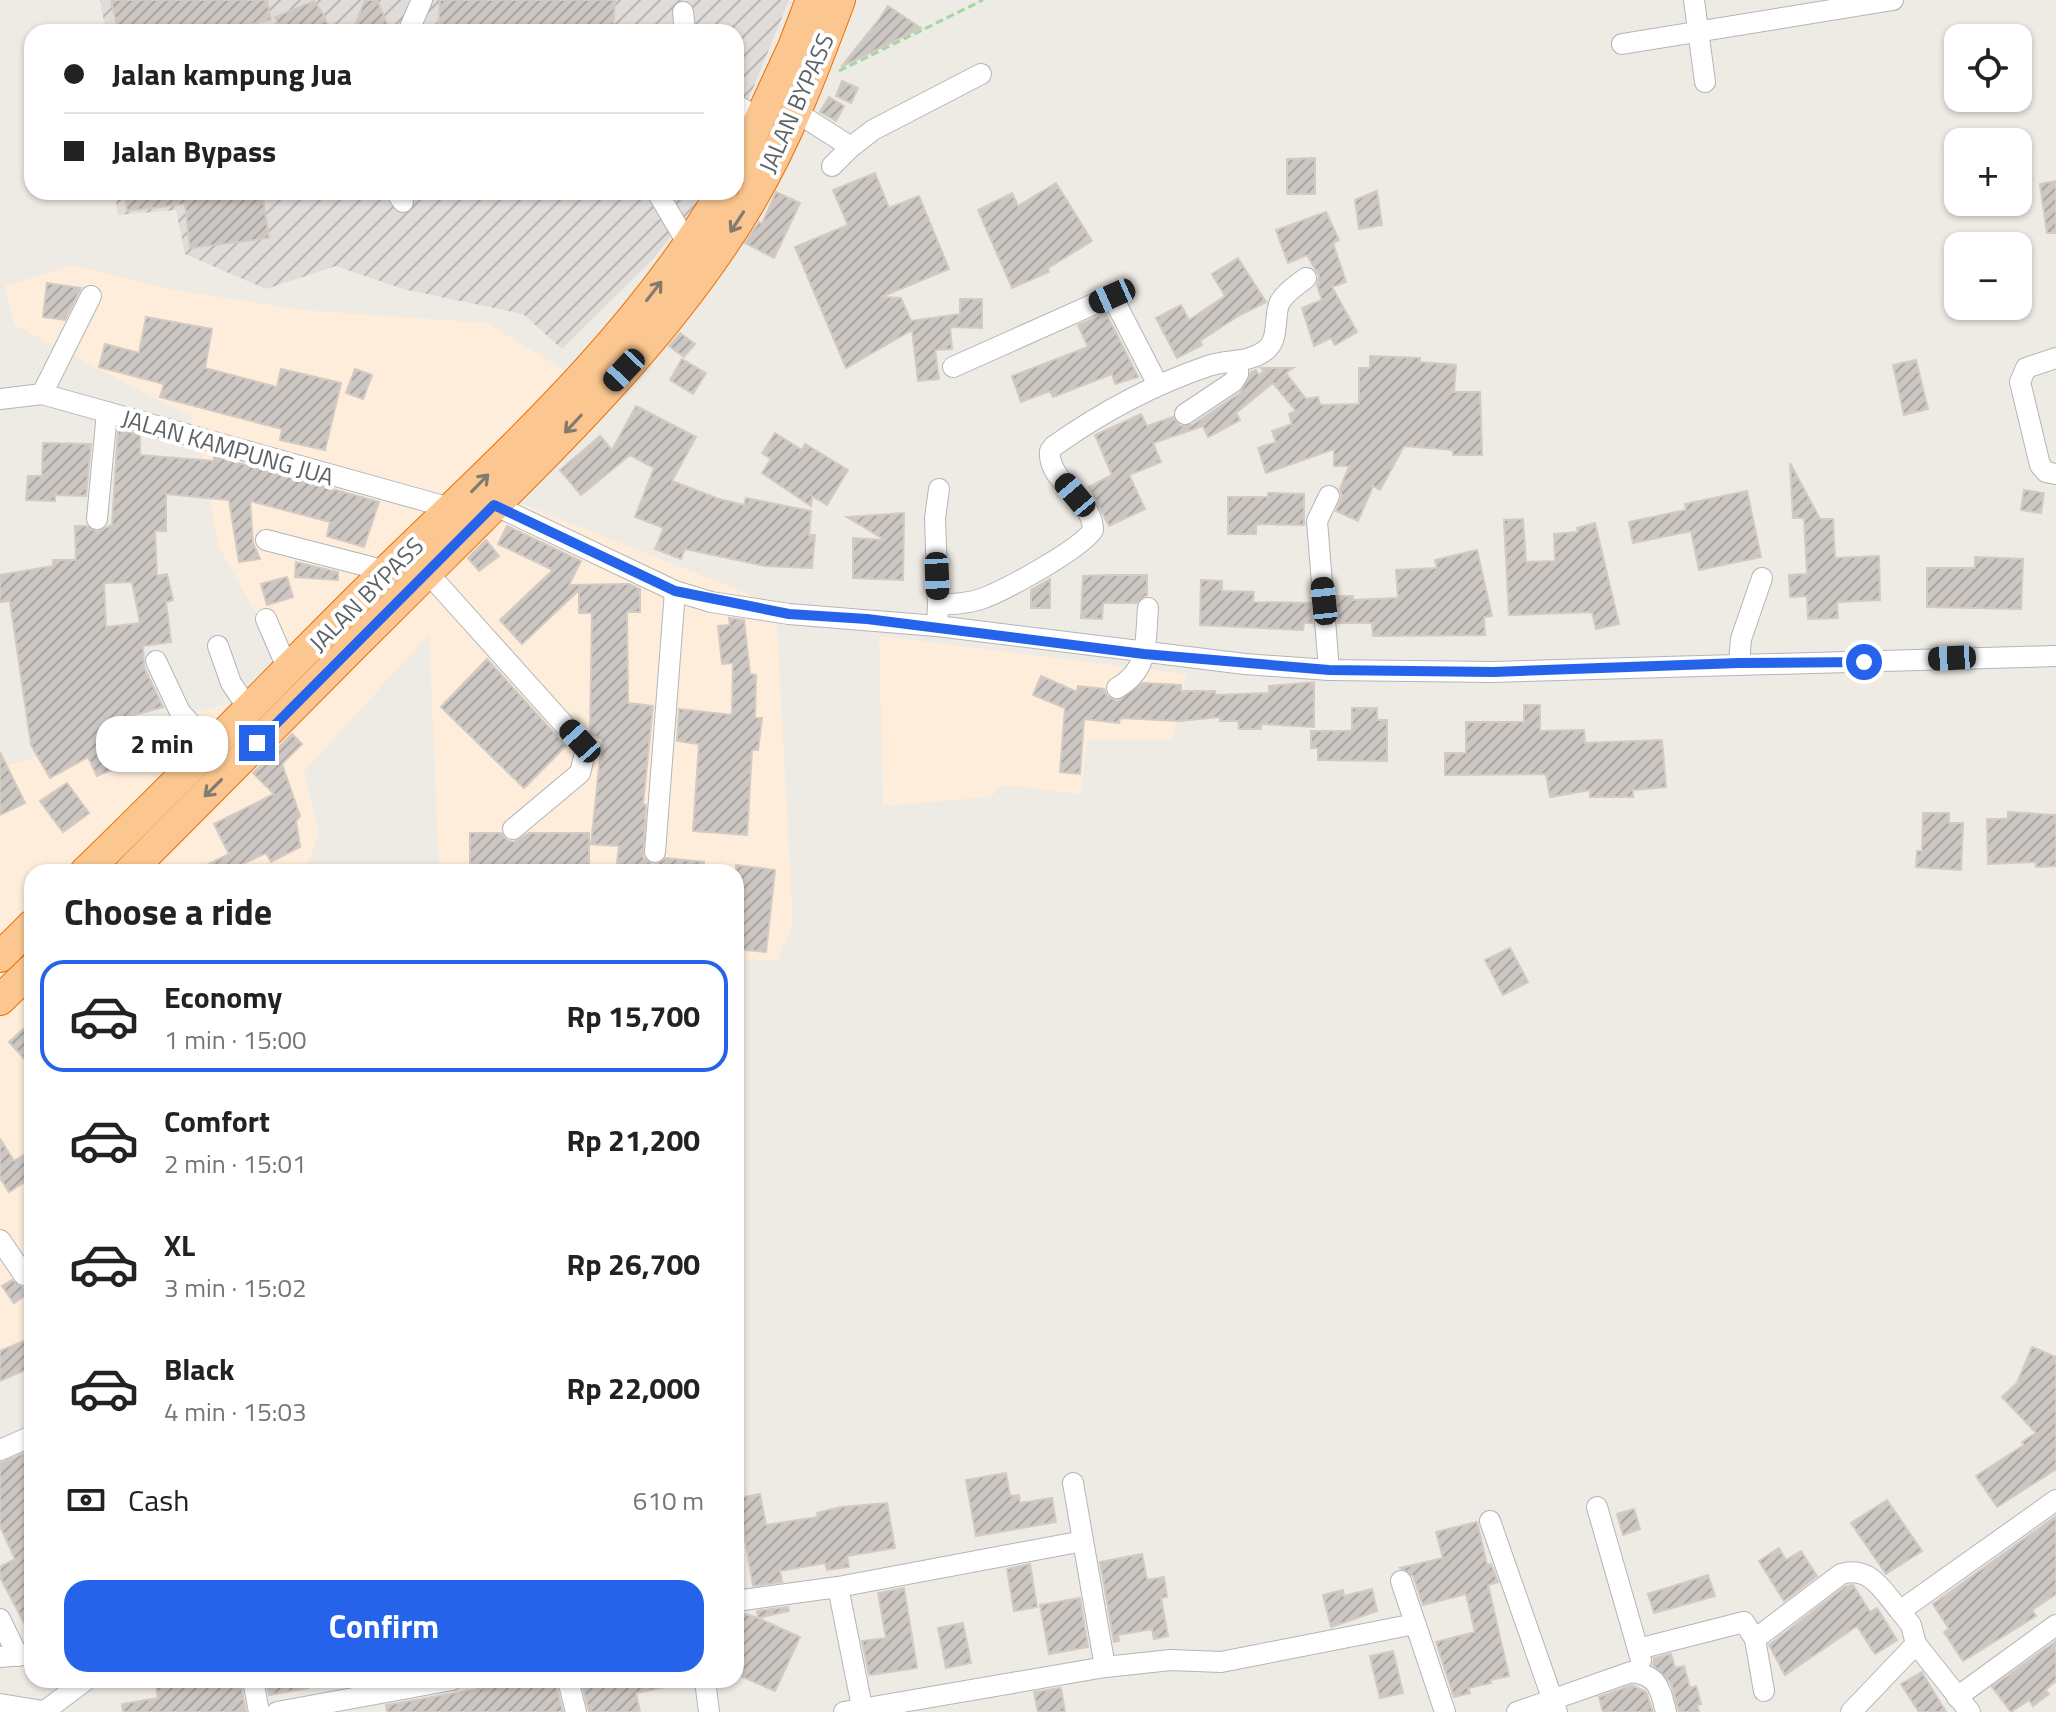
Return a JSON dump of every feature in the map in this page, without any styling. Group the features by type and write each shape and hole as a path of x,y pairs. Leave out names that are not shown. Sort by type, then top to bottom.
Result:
{"highway":[{"name":"JALAN BYPASS","path":"137,864 494,505 653,337 753,198 796,112 808,60 811,0"},
{"name":"JALAN BYPASS","path":"744,134 749,112 808,60 840,0"},
{"name":"JALAN BYPASS","path":"93,864 214,748 386,571 454,509 600,360 689,246 717,200"},
{"path":"0,957 24,933"},
{"path":"0,1000 24,977"}],"street":[{"path":"412,24 422,0"},
{"path":"1694,0 1705,82"},
{"path":"1622,44 1893,0"},
{"path":"832,166 873,130 981,74"},
{"path":"796,112 851,147"},
{"path":"662,200 689,246"},
{"path":"938,605 981,599 1089,536 1093,530 1090,513 1060,477 1051,462 1050,451 1091,420 1158,385 1211,365 1238,363 1256,357 1271,346 1279,304 1306,278"},
{"path":"42,394 91,296"},
{"path":"953,367 1112,296 1158,385"},
{"path":"2056,358 2026,368 2020,382 2040,465 2046,472 2056,474"},
{"path":"1185,414 1233,382 1238,374 1238,363"},
{"name":"JALAN KAMPUNG JUA","path":"0,399 42,394 454,509"},
{"path":"97,519 107,412"},
{"path":"937,626 935,518 939,489"},
{"path":"1329,496 1317,521 1329,670"},
{"path":"494,505 675,591 789,614 937,626 1144,654 1329,670 1493,672 2056,656"},
{"path":"266,540 386,571"},
{"path":"427,572 586,749 580,773 513,829"},
{"path":"1739,663 1741,639 1762,578"},
{"path":"655,852 675,591"},
{"path":"1117,688 1136,676 1144,654 1148,608"},
{"path":"266,619 289,672"},
{"path":"218,646 231,683 250,711"},
{"path":"156,661 180,712 214,748"},
{"path":"0,1240 24,1275"},
{"path":"0,1450 24,1440"},
{"path":"1073,1483 1105,1667"},
{"path":"1900,1611 2056,1500"},
{"path":"1597,1507 1645,1673"},
{"path":"1490,1521 1555,1705"},
{"path":"744,1600 838,1587 1083,1541"},
{"path":"1755,1639 1841,1574 1863,1571 1911,1625 1916,1644 1964,1704 2056,1625"},
{"path":"1401,1581 1445,1712"},
{"path":"838,1587 857,1711 1105,1667 1171,1660 1221,1662 1415,1624"},
{"path":"0,1619 17,1656"},
{"path":"1638,1649 1744,1622 1755,1639 1764,1691"},
{"path":"1851,1712 1916,1644"},
{"path":"1517,1712 1555,1705 1619,1674 1645,1673 1657,1681 1666,1712"},
{"path":"0,1704 47,1712 76,1688"},
{"path":"254,1688 259,1712"},
{"path":"277,1712 364,1688"},
{"path":"570,1688 576,1712"},
{"path":"706,1688 709,1712"}],"path":[{"path":"808,60 837,72 983,0"}],"shaded area":[{"path":"100,0 789,0 744,110 744,24 104,24"},
{"path":"116,200 701,200 651,261 562,349 523,314 403,289 336,266 266,289 185,254 176,210 118,215"},
{"path":"72,265 170,289 303,310 487,323 607,396 520,503 776,605 793,923 778,961 744,959 744,864 439,864 429,634 304,772 319,834 307,864 24,864 24,1339 0,1349 0,767 296,685 218,546 203,458 191,417 14,325 5,286"},
{"path":"879,636 1187,674 1172,740 1087,740 1081,794 1002,785 991,797 883,806"}],"building":[{"path":"111,0 267,0 271,20 251,24 116,24"},
{"path":"365,0 377,0 388,24 355,24"},
{"path":"440,0 615,0 614,24 438,24"},
{"path":"314,1 327,24 278,24 275,17"},
{"path":"888,6 921,28 841,67 880,18"},
{"path":"842,81 858,88 851,103 836,96"},
{"path":"829,97 844,106 836,121 820,112"},
{"path":"1315,158 1315,194 1287,194 1287,159"},
{"path":"875,173 889,208 919,196 949,269 881,297 901,298 911,321 960,314 960,299 982,299 982,328 950,327 952,349 935,350 939,379 918,381 912,330 846,368 795,247 848,225 833,190"},
{"path":"2056,181 2056,233 2047,233 2040,184"},
{"path":"1056,183 1092,241 1048,268 1049,272 1012,288 978,210 1012,193 1018,206"},
{"path":"1377,191 1382,225 1359,229 1355,200"},
{"path":"776,192 800,203 774,258 745,243 759,222 762,224"},
{"path":"126,200 263,200 269,238 190,248 185,204 127,211"},
{"path":"1326,212 1339,240 1333,243 1346,282 1332,287 1357,332 1335,345 1331,338 1314,346 1302,308 1322,300 1317,285 1319,276 1307,255 1288,263 1276,230"},
{"path":"1238,258 1266,302 1238,316 1200,341 1202,345 1177,358 1156,318 1181,305 1189,320 1225,296 1212,274"},
{"path":"47,283 81,288 65,320 43,317"},
{"path":"1106,313 1138,377 1115,384 1112,374 1053,397 1050,391 1021,402 1012,376 1088,347 1078,325"},
{"path":"146,317 212,329 205,368 277,387 281,369 341,383 325,450 280,440 282,429 160,397 164,384 99,367 105,344 139,353"},
{"path":"680,333 695,344 684,357 669,346"},
{"path":"1370,356 1420,358 1420,362 1456,365 1454,392 1480,392 1482,455 1453,455 1453,450 1404,446 1380,490 1373,486 1358,521 1336,511 1349,466 1334,466 1334,449 1266,473 1258,448 1276,442 1272,431 1292,424 1289,414 1296,411 1273,383 1236,413 1240,420 1208,437 1203,426 1153,443 1161,462 1129,475 1145,509 1109,526 1089,487 1112,475 1095,435 1141,414 1147,426 1173,417 1180,426 1192,425 1240,393 1251,372 1256,370 1259,375 1264,371 1261,368 1293,368 1286,373 1306,399 1318,397 1320,405 1359,404 1359,368 1370,368"},
{"path":"682,359 706,373 693,394 670,380"},
{"path":"1916,360 1928,409 1904,415 1893,365"},
{"path":"355,369 372,375 363,399 346,393"},
{"path":"636,406 696,437 672,481 744,505 746,498 811,511 809,535 815,535 812,568 765,566 685,549 681,559 655,549 664,528 635,517 654,468 630,455 581,495 560,470 600,436 612,450"},
{"path":"118,429 140,435 140,455 214,461 214,456 379,502 364,547 327,536 330,522 250,501 253,543 260,559 239,562 229,500 166,494 166,531 155,531 157,576 167,574 173,600 166,602 171,642 143,646 144,667 163,707 127,717 140,757 118,764 119,767 97,776 88,757 50,778 31,745 10,601 0,602 0,575 53,566 53,560 76,560 75,526 86,526 97,532 112,525","holes":["132,582 140,623 106,627 104,583"]},
{"path":"775,433 802,450 805,444 848,470 827,505 812,496 811,506 762,473 771,459 762,453"},
{"path":"43,443 91,444 86,496 55,495 55,501 26,500 28,476 42,476"},
{"path":"1790,463 1820,519 1833,519 1835,558 1879,556 1880,600 1837,602 1838,618 1808,619 1807,596 1790,597 1789,575 1807,574 1804,518 1793,518"},
{"path":"2024,490 2044,493 2041,513 2021,510"},
{"path":"1747,491 1761,557 1699,570 1691,531 1633,543 1629,522 1686,510 1685,504"},
{"path":"1268,493 1304,494 1304,525 1256,524 1256,534 1228,534 1228,497 1268,497"},
{"path":"904,513 903,580 853,578 853,538 885,540 847,517"},
{"path":"1523,519 1526,562 1555,561 1554,534 1578,532 1577,528 1595,523 1619,624 1596,629 1592,612 1509,615 1504,520"},
{"path":"507,526 581,561 569,585 629,584 640,589 640,612 627,612 628,703 653,706 643,804 646,805 643,857 652,864 617,864 619,846 591,844 602,739 590,734 592,613 579,613 579,590 522,644 500,620 553,570 498,544"},
{"path":"486,540 499,556 479,571 468,558"},
{"path":"1477,550 1492,616 1484,617 1485,635 1373,636 1372,623 1338,623 1336,596 1353,596 1353,600 1398,598 1396,570 1437,568 1435,560"},
{"path":"1975,557 2023,559 2021,609 1927,607 1927,568 1975,568"},
{"path":"296,562 338,572 338,580 295,577"},
{"path":"1147,575 1147,595 1136,603 1103,603 1102,619 1081,618 1083,576"},
{"path":"287,577 293,597 267,605 261,584"},
{"path":"1050,579 1050,608 1031,608 1031,590"},
{"path":"1201,580 1222,581 1222,591 1254,592 1253,602 1311,603 1312,623 1304,623 1303,630 1200,625"},
{"path":"729,618 744,620 750,674 756,675 755,718 762,718 758,750 752,750 747,835 693,831 699,744 677,741 679,709 732,715 733,663 722,664 718,626 730,625"},
{"path":"487,659 566,746 524,788 441,707"},
{"path":"1041,676 1077,692 1078,686 1104,689 1107,696 1117,701 1143,683 1181,685 1181,691 1215,691 1215,695 1269,693 1269,686 1314,682 1314,727 1261,724 1261,729 1239,729 1238,721 1220,721 1220,717 1179,721 1120,718 1119,723 1084,719 1080,774 1060,772 1065,708 1033,695"},
{"path":"1524,705 1540,705 1540,731 1584,730 1585,743 1662,740 1666,787 1633,790 1633,797 1590,797 1590,790 1550,797 1546,774 1445,775 1445,753 1466,753 1466,722 1524,722"},
{"path":"1352,708 1377,708 1377,720 1387,720 1387,761 1318,760 1318,748 1311,748 1311,731 1352,731"},
{"path":"292,734 302,744 282,764 300,816 296,821 300,847 271,862 266,853 243,864 209,864 229,854 214,824 274,794 253,773"},
{"path":"0,752 25,803 0,815"},
{"path":"67,783 89,813 63,832 40,801"},
{"path":"2008,812 2056,815 2056,866 2036,867 2036,862 1988,864 1987,819 2008,819"},
{"path":"1923,813 1949,813 1949,823 1963,823 1961,870 1916,867 1917,851 1922,851"},
{"path":"470,833 501,833 508,841 514,842 529,833 589,833 589,864 470,864"},
{"path":"666,858 704,864 655,864"},
{"path":"744,866 775,870 766,952 744,950"},
{"path":"1510,948 1528,982 1503,995 1485,960"},
{"path":"24,1028 24,1058 9,1042"},
{"path":"0,1139 14,1161 24,1155 24,1182 9,1192 0,1178"},
{"path":"12,1280 24,1288 24,1296 14,1303 2,1286"},
{"path":"24,1341 24,1370 0,1381 0,1351"},
{"path":"2032,1347 2056,1357 2056,1469 1997,1507 1976,1476 2024,1445 2022,1442 2036,1433 2002,1397 2017,1383"},
{"path":"24,1453 24,1623 0,1577 0,1567 15,1559 0,1526 0,1463"},
{"path":"1006,1473 1010,1496 1019,1495 1020,1503 1052,1498 1056,1522 976,1536 966,1480"},
{"path":"760,1494 766,1525 818,1517 817,1513 841,1507 887,1503 895,1548 847,1556 849,1567 827,1570 825,1563 780,1571 782,1582 753,1586 744,1533 744,1497"},
{"path":"1887,1500 1922,1551 1886,1574 1851,1523"},
{"path":"1634,1509 1640,1529 1623,1535 1617,1514"},
{"path":"2056,1516 2056,1594 2032,1610 2036,1616 1963,1661 1944,1632 1949,1629 1933,1604"},
{"path":"1477,1522 1487,1565 1491,1564 1498,1582 1488,1585 1509,1676 1468,1688 1470,1693 1454,1697 1436,1642 1475,1632 1466,1594 1423,1605 1413,1576 1400,1568 1443,1558 1436,1532"},
{"path":"1779,1548 1786,1560 1801,1551 1817,1576 1784,1601 1759,1561"},
{"path":"1142,1554 1147,1580 1164,1577 1167,1597 1161,1598 1168,1636 1154,1639 1152,1629 1118,1635 1119,1641 1114,1642 1100,1562"},
{"path":"1030,1564 1037,1607 1014,1611 1007,1569"},
{"path":"1708,1575 1715,1596 1654,1613 1648,1594"},
{"path":"1853,1585 1870,1612 1877,1608 1897,1640 1875,1654 1857,1626 1785,1675 1769,1645 1846,1586"},
{"path":"904,1588 917,1668 869,1675 862,1641 886,1638 878,1593"},
{"path":"1372,1589 1377,1611 1331,1627 1323,1595 1343,1590 1344,1596"},
{"path":"1080,1598 1088,1647 1049,1654 1040,1605"},
{"path":"788,1607 789,1611 758,1618 757,1611"},
{"path":"744,1614 800,1637 775,1691 744,1677"},
{"path":"963,1623 971,1663 946,1668 938,1628"},
{"path":"2056,1641 2056,1681 2045,1690 2049,1694 2033,1706 2029,1700 2011,1712 1992,1687"},
{"path":"1393,1651 1403,1693 1380,1698 1370,1656"},
{"path":"1671,1654 1675,1668 1684,1666 1690,1688 1696,1686 1701,1704 1697,1705 1699,1712 1679,1712 1671,1683 1653,1665 1654,1658"},
{"path":"1922,1672 1946,1712 1919,1712 1901,1684"},
{"path":"1632,1685 1646,1692 1653,1712 1603,1712 1599,1697"},
{"path":"156,1688 242,1688 246,1712 123,1712 122,1704 158,1698"},
{"path":"268,1688 308,1688 269,1695"},
{"path":"484,1688 557,1688 563,1712 387,1712 386,1705"},
{"path":"583,1688 660,1688 636,1693 640,1712 589,1712"},
{"path":"1061,1688 1065,1712 1038,1712 1034,1692"}],"route":[{"path":"257,743 494,505 675,591 711,602 789,614 937,626 1144,654 1329,670 1493,672 1864,662"}]}
